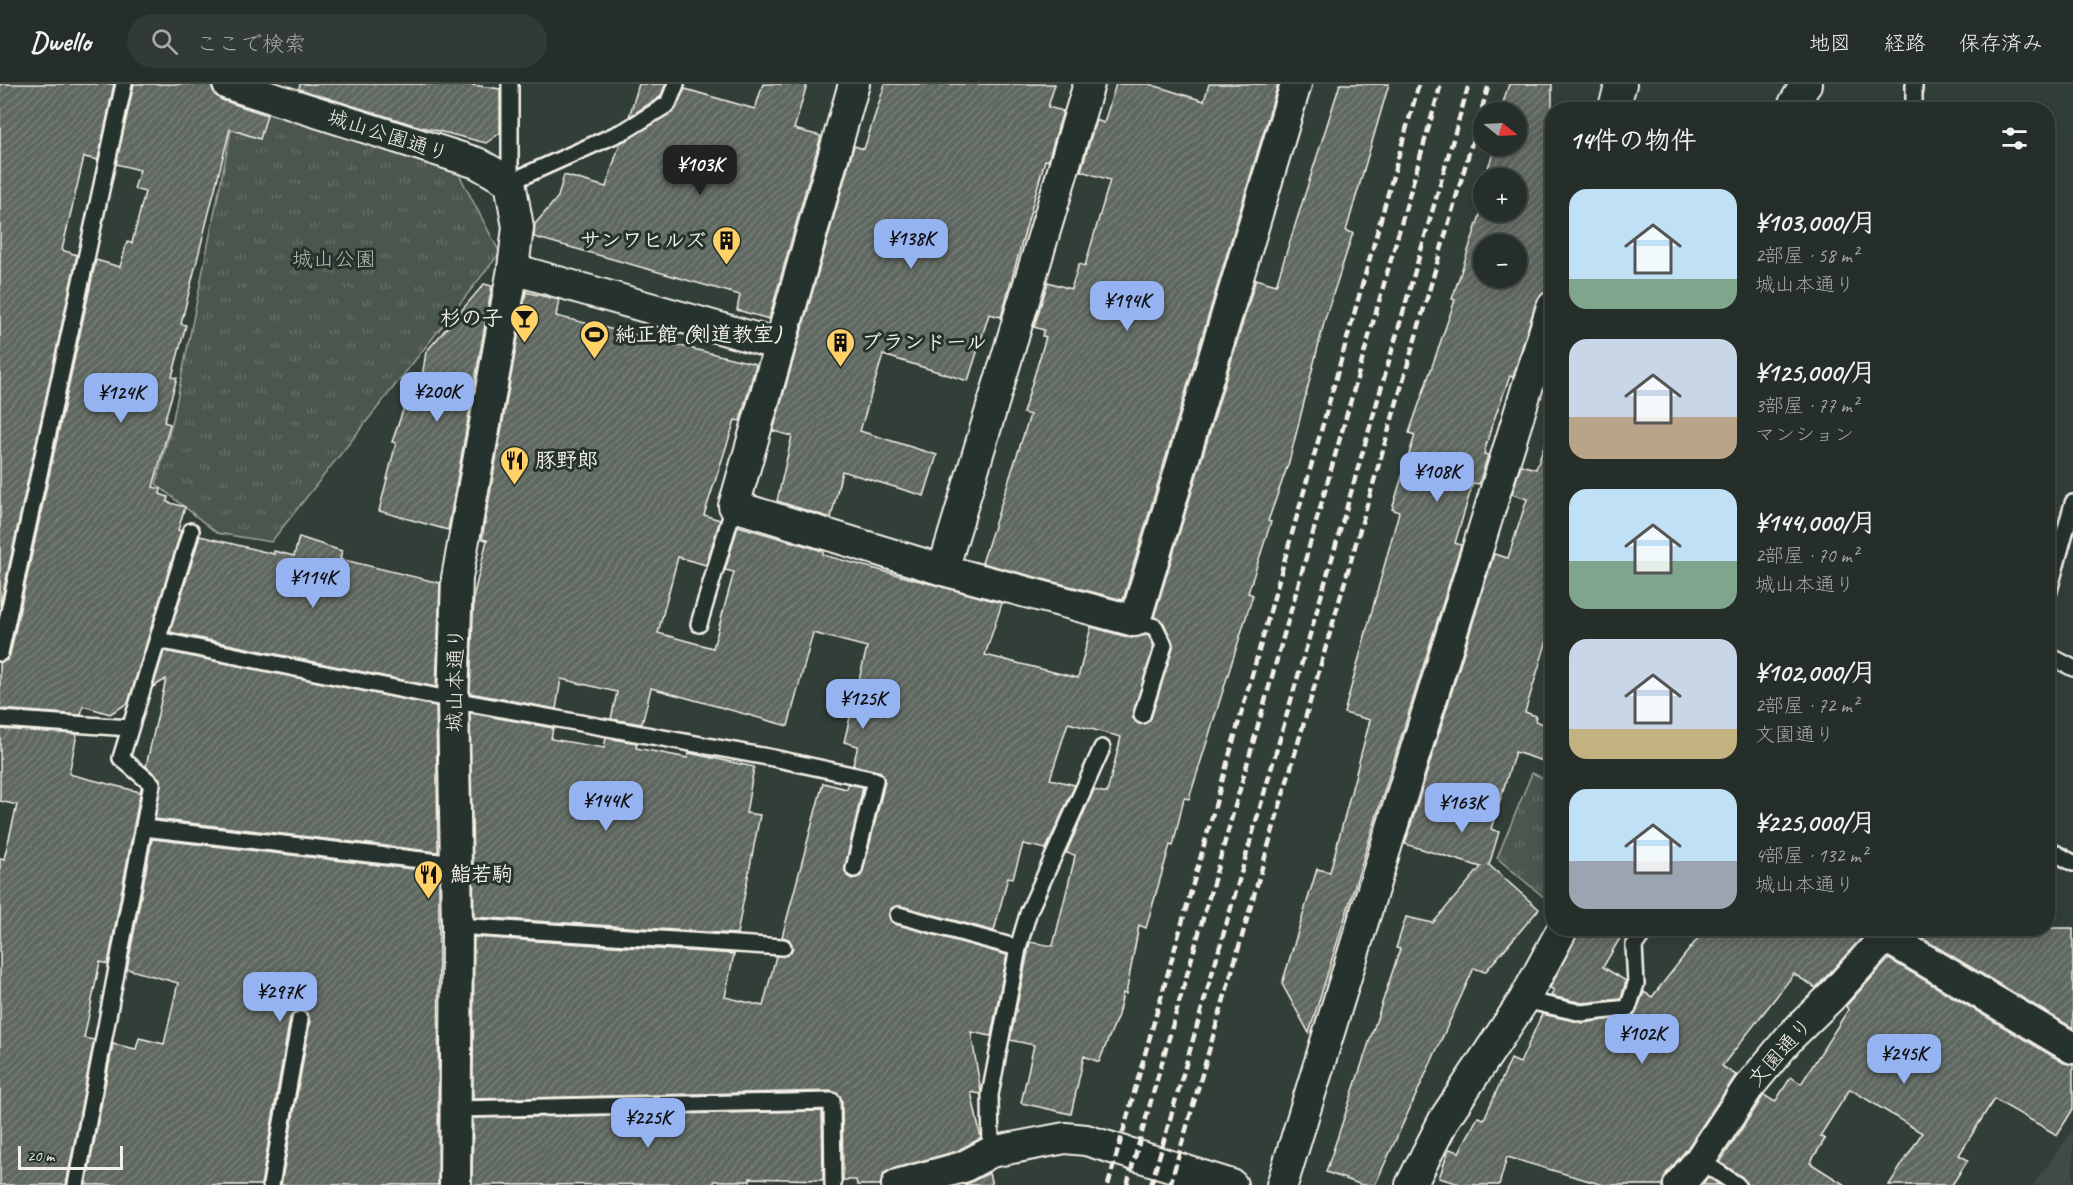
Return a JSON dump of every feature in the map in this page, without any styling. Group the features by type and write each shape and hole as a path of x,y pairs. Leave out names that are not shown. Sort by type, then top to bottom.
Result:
{"street":[{"name":"城山公園通り","path":"228,84 477,163 510,182"},
{"path":"854,84 734,506 943,570 1135,621 1296,84"},
{"path":"943,570 1089,84"},
{"path":"1615,102 1621,84"},
{"path":"1795,102 1806,84"},
{"name":"城山本通り","path":"454,1185 457,926 453,700 457,578 513,269 518,227 510,182"},
{"path":"513,269 779,345"},
{"path":"1282,1185 1545,330"},
{"path":"1411,1185 1445,1118 1524,1000 1559,936"},
{"name":"文園通り","path":"1679,1185 1700,1160 1747,1089 1791,1036 1832,997 1880,936"},
{"path":"1892,936 2073,1048"},
{"path":"897,1185 963,1167 991,1152 1065,1138 1086,1140 1232,1185"}],"lane":[{"path":"0,653 124,84"},
{"path":"510,84 510,182 626,130 668,104 676,84"},
{"path":"1914,84 1914,102"},
{"path":"2055,574 2068,538 2073,503"},
{"path":"699,624 734,506"},
{"path":"76,1185 152,784 121,758 191,531"},
{"path":"1135,621 1155,627 1164,645 1142,715"},
{"path":"158,640 453,700 773,758 875,780 854,869"},
{"path":"2055,659 2073,668"},
{"path":"0,718 130,728"},
{"path":"991,1152 990,1095 1018,948 1029,912 1102,748"},
{"path":"144,828 456,864"},
{"path":"2055,853 2073,863"},
{"path":"898,915 1018,948"},
{"path":"457,926 783,947"},
{"path":"1524,1000 1582,1013 1628,1008 1636,984 1634,946 1641,936"},
{"path":"271,1185 300,1020"},
{"path":"455,1109 832,1101 832,1185"},
{"path":"1700,1160 1737,1185"}],"shaded area":[{"path":"2073,1130 2073,1185 2033,1185"}],"green space":[{"name":"城山公園","path":"238,96 453,163 500,253 271,542 217,533 156,484 173,419"},
{"path":"1532,773 1545,779 1545,898 1497,858"}],"building":[{"path":"0,84 114,84 98,160 84,157 62,250 77,255 0,607"},
{"path":"134,84 211,84 215,95 222,100 267,115 260,139 230,129 181,324 186,325 172,377 177,378 164,422 170,424 153,487 161,489 160,494 168,497 167,502 185,507 178,530 181,531 128,703 110,714 83,706 81,715 0,709 0,663 7,660 10,655 96,260 120,267 127,242 132,243 145,192 134,189 140,170 116,164"},
{"path":"300,84 466,84 500,89 500,133 486,143 414,125 299,89"},
{"path":"639,84 666,84 660,97 629,117"},
{"path":"763,84 807,84 794,129 821,136 769,319 737,310 740,295 534,237 535,224 558,197 564,175 606,187 620,143 673,112 685,89 755,109"},
{"path":"885,84 1055,84 1048,107 1063,111 1048,161 1045,160 1001,317 989,314 968,381 883,355 860,431 937,455 924,496 842,471 831,518 777,501 792,436 773,431 854,146 864,149"},
{"path":"1116,84 1149,84 1204,101 1209,84 1278,84 1123,600 982,563 1030,415 1023,413 1046,337 1042,336 1044,330 1034,327 1048,282 1071,289 1079,264 1085,266 1110,180 1081,171 1096,120 1104,123"},
{"path":"1340,84 1389,84 1346,231 1353,233 1325,319 1289,462 1268,521 1271,522 1248,593 1253,595 1189,799 1184,798 1173,846 1170,845 1146,928 1139,925 1126,994 1123,993 1118,1015 1099,1062 1084,1056 1071,1114 1021,1103 1034,1045 1010,1040 1030,942 1053,946 1075,855 1066,853 1094,790 1107,793 1121,737 1068,723 1050,779 1075,785 1046,849 1023,844 1013,878 1008,877 994,931 901,906 892,908 889,913 891,921 895,924 1007,955 991,1036 971,1032 981,1092 980,1094 971,1092 981,1138 957,1151 892,1169 884,1173 880,1185 857,1185 856,1180 843,1180 842,1101 840,1096 832,1091 473,1099 474,937 734,954 725,997 763,1006 776,956 788,955 793,948 789,939 782,937 823,783 847,789 848,784 863,787 845,867 847,876 852,879 861,876 863,871 885,782 881,772 853,765 858,746 844,742 867,647 813,633 788,726 651,688 642,724 611,719 617,692 561,679 556,709 470,693 474,594 487,540 482,539 526,292 559,300 556,316 756,364 740,421 735,420 704,515 720,520 706,565 678,557 658,633 713,648 734,572 725,570 738,526 823,551 823,555 1002,603 985,655 1078,678 1091,627 1131,638 1148,635 1154,646 1132,717 1139,724 1145,724 1151,718 1173,647 1164,623 1154,617 1256,279 1276,285"},
{"path":"1509,84 1552,84 1552,102 1545,102 1545,293 1541,294 1536,302 1513,377 1510,376 1491,428 1484,454 1488,455 1479,484 1473,483 1455,543 1461,545 1309,1033 1282,984 1317,869 1330,872 1370,720 1344,713 1399,512 1392,509 1415,435 1409,433 1455,300 1452,299 1473,236 1473,288 1527,288 1527,234 1474,234 1478,222 1527,222 1527,168 1488,168 1492,156 1527,156 1527,102 1503,102"},
{"path":"484,284 492,286 448,530 379,511 396,443 392,442 409,393 419,396 426,352"},
{"path":"1545,444 1545,647 1525,712 1536,716 1535,721 1545,725 1545,762 1515,752 1491,829 1499,832 1489,865 1539,909 1485,972 1474,968 1375,1185 1362,1185 1326,1172 1400,949 1396,948 1406,917 1433,923 1481,867 1405,844 1494,554 1508,558 1527,499 1512,494 1521,465 1536,469"},
{"path":"200,536 274,554 274,551 294,556 299,537 342,551 340,559 440,583 436,687 170,632"},
{"path":"164,651 436,706 438,852 155,819 161,781 146,766 166,679 153,687"},
{"path":"470,713 553,728 551,739 604,748 606,738 637,743 636,748 688,758 689,753 754,767 746,813 760,815 737,934 474,917"},
{"path":"0,729 77,734 69,774 140,792 141,788 108,964 100,962 84,1038 94,1040 66,1185 0,1185 0,858 4,859 17,805 0,801"},
{"path":"152,839 439,872 438,1185 281,1185 310,1022 307,1013 301,1010 293,1013 290,1018 261,1185 86,1185 113,1044 136,1049 139,1038 164,1044 178,983 127,969"},
{"path":"2055,928 2073,928 2073,1028 1918,936 2055,936"},
{"path":"1577,936 1621,936 1603,967 1626,981 1621,999 1583,1003 1551,996 1554,990 1550,988"},
{"path":"1700,936 1863,936 1816,988 1794,974 1722,1066 1736,1075 1686,1150 1666,1174 1662,1185 1603,1185 1507,1157 1499,1185 1463,1185 1439,1178 1449,1149 1459,1152 1478,1117 1484,1119 1511,1059 1520,1063 1542,1014 1583,1023 1634,1016 1644,992 1652,997"},
{"path":"1889,959 2064,1063 2073,1065 2073,1109 2057,1135 1994,1099 1959,1155 1968,1160 1952,1185 1889,1185 1922,1133 1850,1089 1820,1136 1825,1139 1810,1163 1845,1185 1747,1185 1742,1177 1720,1162 1764,1095 1775,1102 1791,1077 1801,1084 1848,1010 1846,1006"},
{"path":"822,1111 823,1180 750,1178 750,1181 714,1181 714,1184 472,1185 473,1118"},
{"path":"989,1173 992,1185 963,1185 971,1182"},
{"path":"1708,1177 1720,1185 1702,1185"}],"railway":[{"path":"1108,1185 1419,84"},
{"path":"1127,1185 1441,84"},
{"path":"1151,1185 1469,84"},
{"path":"1170,1185 1489,84"}],"place":[{"name":"サンワヒルズ","path":"727,266"},
{"name":"杉の子","path":"524,344"},
{"name":"純正館 (剣道教室)","path":"594,360"},
{"name":"ブランドール","path":"840,368"},
{"name":"豚野郎","path":"514,486"},
{"name":"鮨若駒","path":"429,900"}]}
